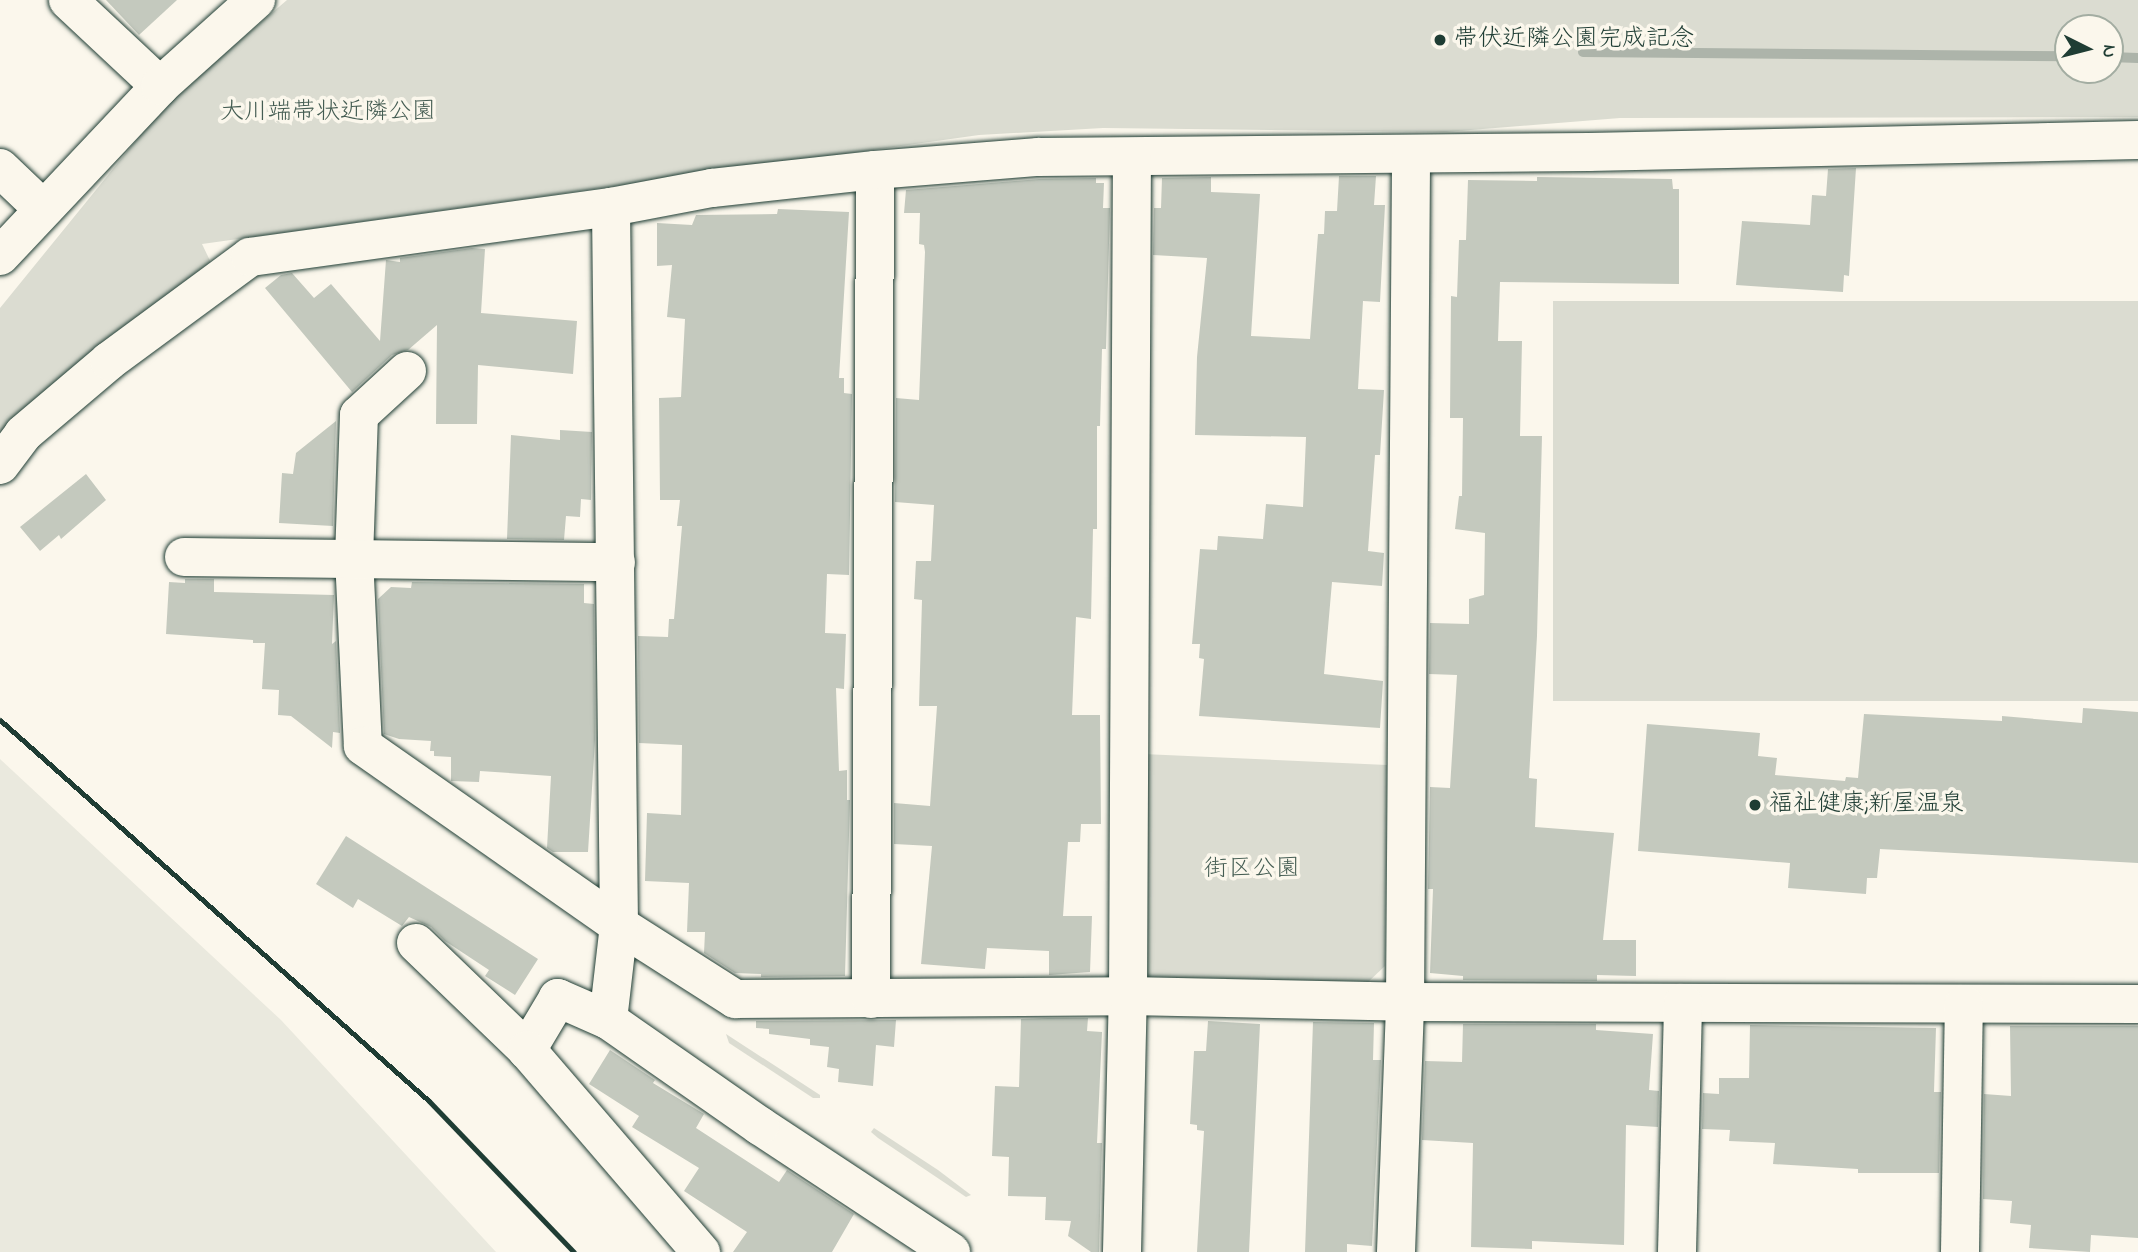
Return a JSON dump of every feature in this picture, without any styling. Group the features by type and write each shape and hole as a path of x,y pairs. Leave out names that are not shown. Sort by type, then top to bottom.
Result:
{"street":[{"path":"68,0 160,86"},
{"path":"0,256 42,208 160,86 256,0"},
{"path":"0,465 23,434 109,361 250,257 611,207 712,188 875,170 1038,158 1411,154 2138,140"},
{"path":"1396,1252 1405,1002 1411,154"},
{"path":"1122,1252 1128,996 1132,157"},
{"path":"0,168 42,208"},
{"path":"871,999 875,170"},
{"path":"608,1020 619,925 611,207"},
{"path":"407,371 359,415 354,557 363,746 619,925 735,999 1128,996 1405,1002 2138,1004"},
{"path":"184,557 615,562"},
{"path":"416,943 527,1050 701,1252"},
{"path":"527,1050 558,998 608,1020 760,1126 951,1252"},
{"path":"1677,1252 1684,1003"},
{"path":"1960,1252 1964,1004"}],"shaded area":[{"path":"0,759 281,1020 496,1252 0,1252"}],"green space":[{"name":"大川端帯状近隣公園","path":"287,0 2138,0 2138,117 1620,118 1446,132 1103,128 979,135 202,244 215,271 0,448 0,308 165,105"},
{"path":"1553,301 2138,301 2138,701 1553,701"},
{"name":"街区公園","path":"1143,754 1387,765 1385,966 1367,983 1149,980 1136,966"},
{"path":"726,1034 820,1095 820,1098 813,1098 729,1043"},
{"path":"874,1128 971,1195 966,1197 878,1138 871,1132"}],"building":[{"path":"106,0 177,0 139,35"},
{"path":"1856,168 1849,276 1844,275 1843,292 1736,285 1742,221 1810,225 1812,195 1826,196 1828,169"},
{"path":"1339,176 1376,176 1374,205 1385,205 1380,302 1363,301 1358,389 1384,390 1380,455 1375,455 1368,551 1384,553 1382,586 1332,582 1324,674 1383,681 1380,728 1199,716 1204,659 1199,658 1200,644 1192,644 1200,549 1217,550 1218,536 1263,539 1266,504 1303,507 1306,437 1195,435 1197,357 1207,258 1153,255 1154,208 1161,208 1162,178 1211,177 1211,192 1260,194 1251,336 1310,339 1318,234 1324,234 1325,211 1337,211"},
{"path":"1537,177 1672,179 1673,189 1679,189 1679,284 1500,282 1498,341 1522,341 1520,436 1542,436 1537,636 1529,778 1537,779 1535,827 1614,833 1603,940 1636,940 1636,976 1597,975 1597,981 1463,980 1463,976 1430,973 1433,889 1428,889 1430,787 1450,788 1457,675 1429,674 1430,623 1469,624 1469,599 1484,595 1485,533 1455,529 1459,496 1462,496 1463,418 1450,418 1451,296 1457,297 1459,240 1466,240 1468,180 1537,181"},
{"path":"1096,178 1096,183 1104,183 1103,208 1110,208 1106,349 1102,349 1100,426 1097,426 1097,529 1093,529 1091,619 1076,617 1072,715 1100,715 1101,824 1081,824 1080,842 1068,842 1063,916 1092,916 1090,972 1049,975 1049,951 987,948 985,969 921,964 932,846 894,844 894,803 930,806 937,706 919,706 922,600 914,599 916,561 931,561 934,505 895,502 896,398 919,400 925,252 924,245 919,244 920,213 904,213 906,190 1039,179"},
{"path":"778,209 849,212 839,378 844,378 844,393 852,394 849,575 827,574 825,633 846,634 844,689 836,688 839,771 847,770 847,800 850,800 845,976 761,977 761,974 735,973 704,953 705,932 687,932 689,883 645,881 647,813 681,815 682,745 639,743 638,636 668,637 669,619 674,619 682,526 677,526 680,500 660,500 659,398 681,397 685,319 667,317 672,265 657,266 657,223 692,225 696,215 777,214"},
{"path":"472,248 485,249 481,313 577,321 573,374 478,365 477,424 436,424 437,325 408,350 392,355 352,392 265,288 281,275 292,273 314,298 331,284 380,341 386,260 400,262 400,258"},
{"path":"336,421 333,526 279,523 282,473 293,474 296,453"},
{"path":"560,430 592,432 591,500 581,499 580,517 566,516 564,540 507,539 511,435 560,440"},
{"path":"86,474 106,500 61,539 59,535 40,551 20,527"},
{"path":"185,579 214,579 214,592 334,595 332,644 336,641 340,733 333,732 332,748 291,716 278,715 279,690 262,689 265,643 166,634 169,582 185,583"},
{"path":"412,582 584,584 584,603 594,604 595,740 588,852 553,852 547,848 551,776 480,771 479,782 451,781 451,757 434,756 434,751 430,751 431,741 399,739 384,734 378,599 391,587 411,588"},
{"path":"2083,708 2138,712 2138,863 1880,849 1877,878 1867,878 1866,894 1788,888 1790,863 1638,851 1647,724 1760,733 1758,756 1777,758 1775,775 1845,781 1846,777 1858,778 1864,714 2002,721 2002,716 2082,723"},
{"path":"346,836 538,959 515,995 485,976 489,970 445,941 431,927 409,917 402,926 358,899 353,908 316,884"},
{"path":"1088,1018 1087,1031 1102,1032 1097,1143 1102,1143 1099,1252 1091,1252 1068,1236 1071,1221 1045,1220 1046,1197 1008,1196 1009,1157 992,1156 995,1086 1019,1087 1021,1019"},
{"path":"896,1020 894,1047 876,1045 873,1086 838,1082 839,1069 827,1067 829,1047 810,1045 810,1039 769,1034 769,1029 756,1028 756,1021"},
{"path":"1208,1021 1260,1024 1249,1252 1197,1252 1204,1131 1197,1130 1197,1125 1190,1124 1194,1051 1206,1051"},
{"path":"1313,1022 1374,1023 1373,1060 1381,1060 1372,1246 1347,1244 1347,1252 1305,1252"},
{"path":"1463,1024 1596,1024 1596,1030 1653,1034 1649,1090 1659,1091 1658,1127 1626,1125 1624,1245 1532,1241 1532,1249 1471,1247 1473,1143 1422,1140 1425,1061 1462,1062"},
{"path":"1750,1025 1936,1028 1934,1092 1941,1092 1939,1173 1858,1173 1858,1169 1773,1164 1775,1143 1729,1141 1730,1130 1702,1129 1703,1093 1719,1094 1719,1078 1749,1078"},
{"path":"2010,1026 2138,1026 2138,1238 2091,1235 2090,1252 2029,1248 2031,1225 2010,1223 2012,1201 1983,1199 1984,1094 2011,1096"},
{"path":"610,1050 655,1080 653,1083 704,1114 696,1128 779,1182 787,1170 854,1214 832,1252 733,1252 747,1232 684,1191 699,1168 632,1127 639,1116 589,1084"}],"waterway":[{"path":"1583,52 2054,56"},
{"path":"2124,58 2138,58"}],"railway":[{"path":"0,720 429,1101 574,1252"}],"place":[{"name":"帯伏近隣公園完成記念","path":"1440,40"},
{"name":"福祉健康;新屋温泉","path":"1755,805"}]}
